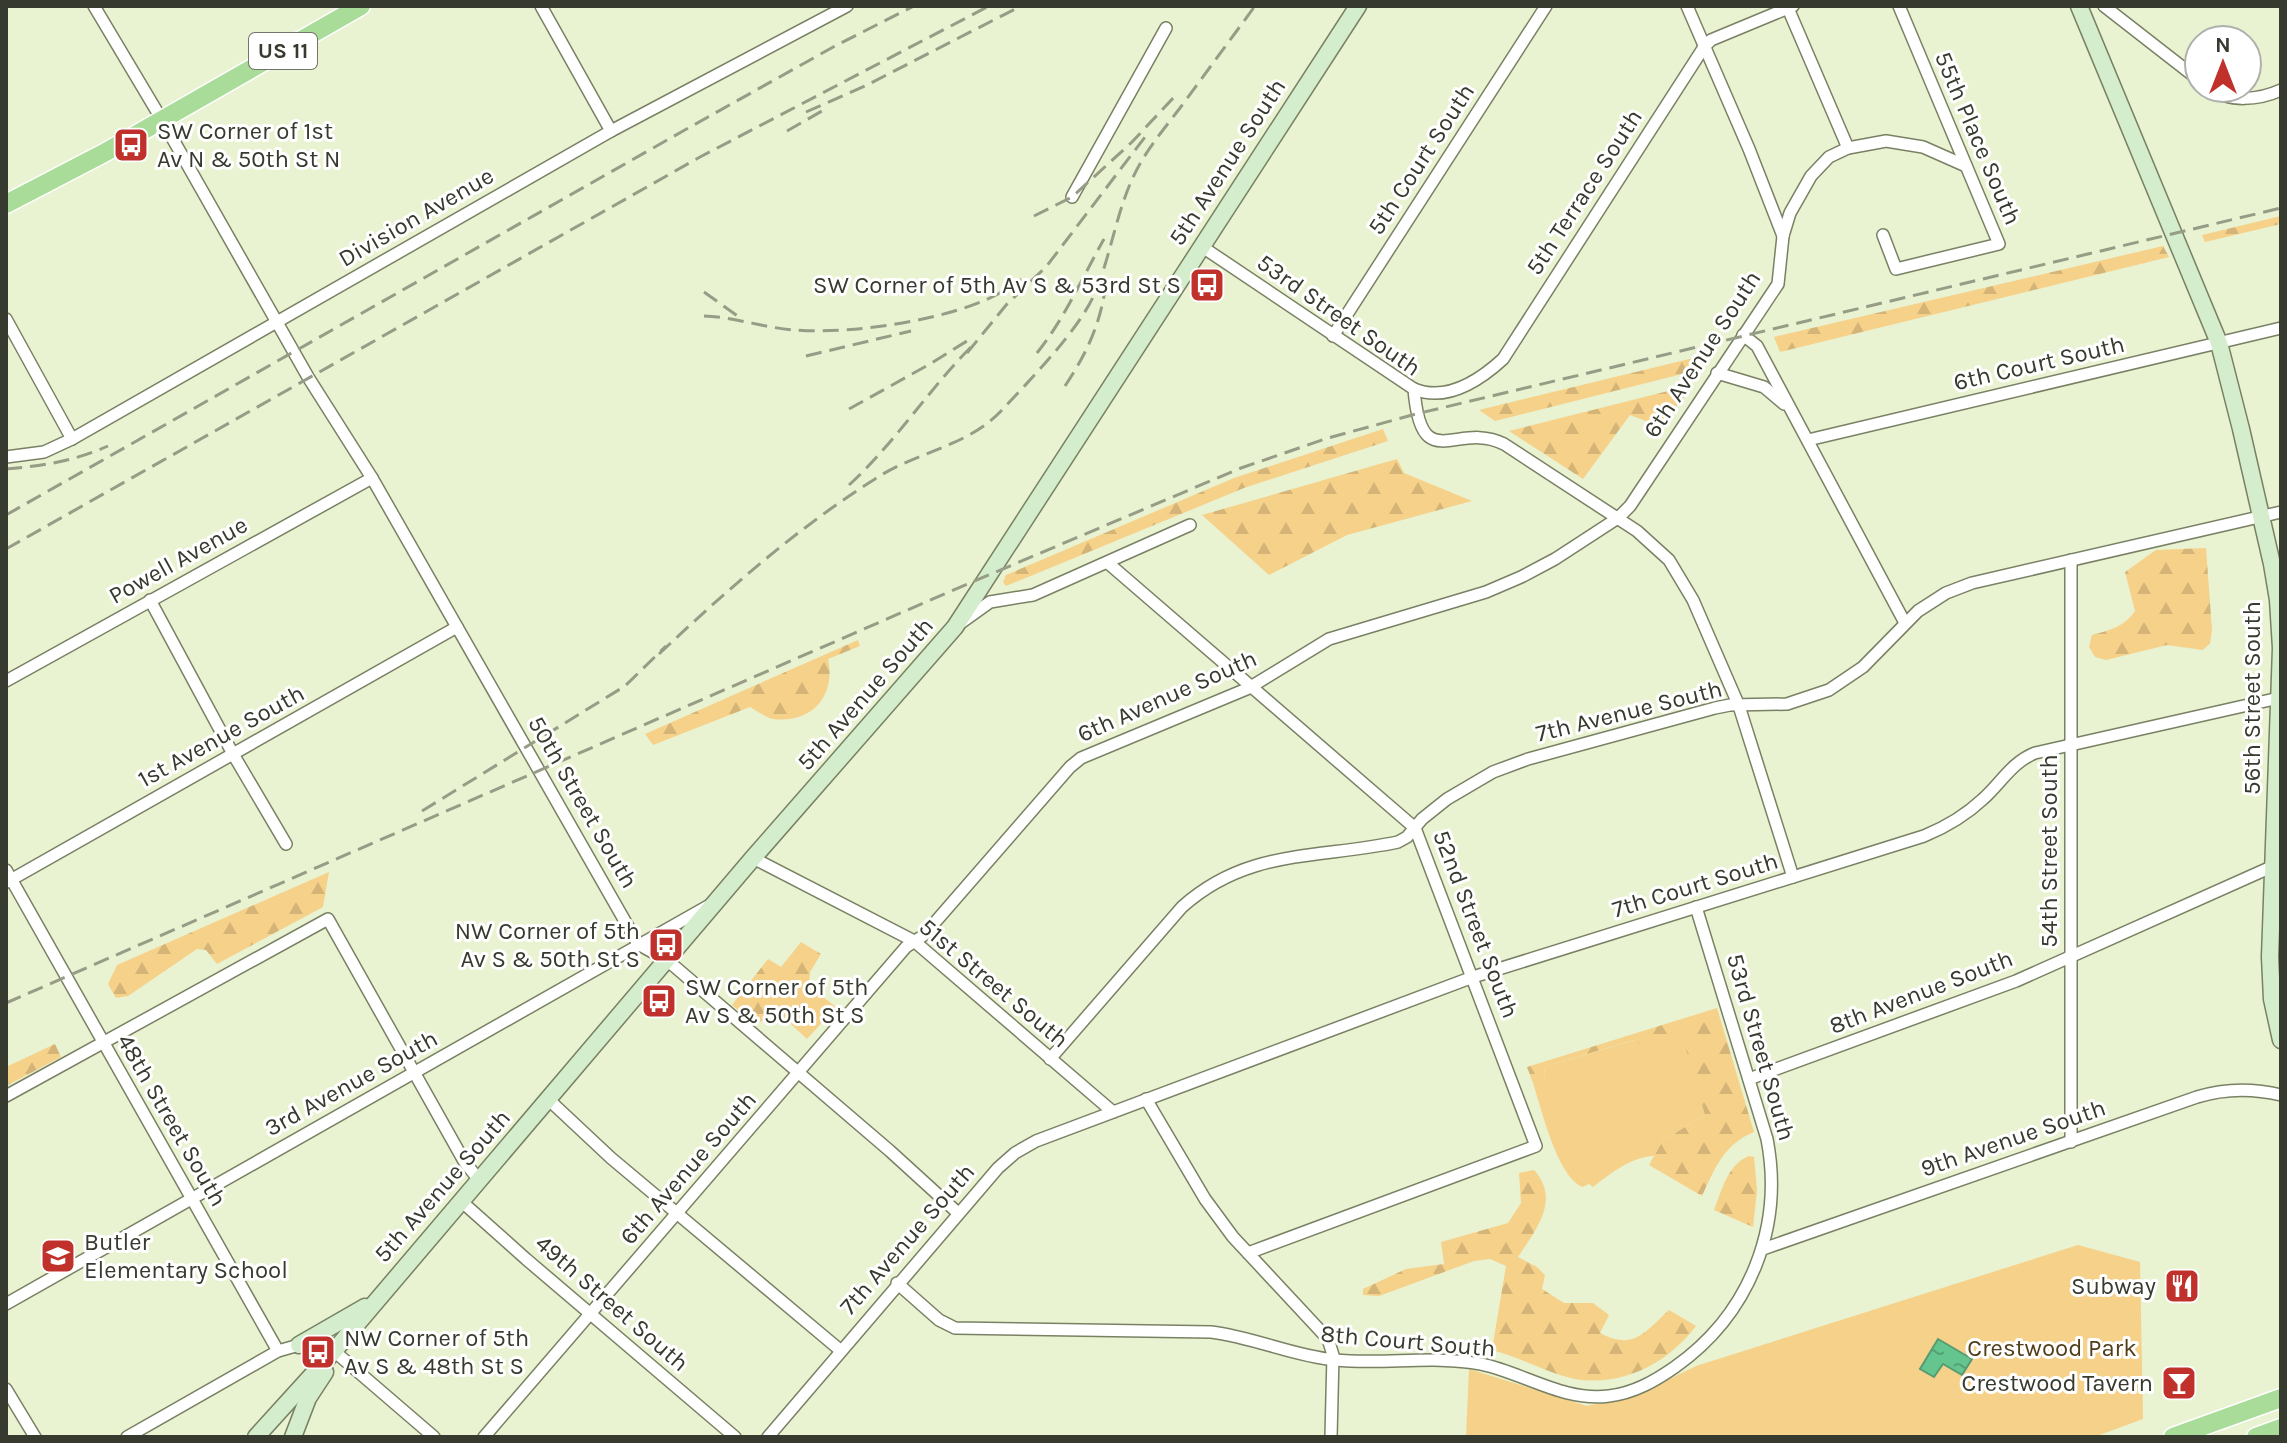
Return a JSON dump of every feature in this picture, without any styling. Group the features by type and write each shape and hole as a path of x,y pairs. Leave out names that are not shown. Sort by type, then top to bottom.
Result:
{"main road":[{"name":"US 11","path":"6,204 162,120 361,6"},
{"path":"2173,1437 2281,1398"},
{"path":"2256,1437 2281,1428"}],"street":[{"name":"50th Street South","path":"94,6 276,322 372,478 638,944"},
{"path":"541,6 611,131"},
{"name":"Division Avenue","path":"6,457 44,452 72,439 611,131 847,6"},
{"name":"5th Avenue South","path":"256,1437 332,1353 753,858 955,627 1358,6"},
{"name":"5th Court South","path":"1333,336 1546,6"},
{"path":"1687,6 1783,236"},
{"name":"55th Place South","path":"1883,235 1896,269 1999,244 1899,6"},
{"name":"56th Street South","path":"2079,6 2219,343 2278,600 2281,633 2277,864 2270,978 2281,1040"},
{"path":"2104,6 2183,68"},
{"path":"1789,7 1848,148"},
{"name":"5th Terrace South","path":"1414,389 1436,395 1456,389 1485,375 1503,359 1704,47 1711,40 1789,7"},
{"path":"1072,197 1166,28"},
{"name":"6th Avenue South","path":"484,1437 914,941 924,935 1075,762 1249,688 1341,633 1486,592 1521,577 1618,518 1630,506 1778,284 1783,236 1790,213 1811,176 1829,157 1848,148 1886,141 1923,147 1966,166"},
{"name":"53rd Street South","path":"1201,246 1414,389 1416,414 1421,428 1432,439 1448,442 1483,437 1497,440 1637,531 1669,560 1693,600 1739,706 1768,789 1793,877"},
{"path":"6,319 72,439"},
{"name":"6th Court South","path":"1808,440 2281,328"},
{"path":"1743,335 1757,346 1905,623"},
{"path":"1717,373 1764,387 1791,410"},
{"name":"Powell Avenue","path":"6,681 372,478"},
{"name":"7th Avenue South","path":"1050,1059 1182,907 1205,887 1231,873 1269,860 1398,842 1461,789 1510,765 1715,708 1787,704 1829,690 1856,674 1905,623 1932,601 1959,587 2281,512"},
{"path":"955,627 990,602 1033,595 1190,525"},
{"name":"54th Street South","path":"2071,560 2071,1142"},
{"name":"52nd Street South","path":"1108,563 1249,688 1415,828 1536,1146 1248,1253"},
{"path":"150,600 233,754 286,844"},
{"name":"1st Avenue South","path":"8,877 457,627"},
{"name":"7th Court South","path":"1113,1112 1473,977 1938,830 1975,807 2023,758 2071,744 2279,698"},
{"name":"51st Street South","path":"753,858 914,941 1113,1112"},
{"name":"8th Avenue South","path":"1749,1079 1992,991 2277,864"},
{"name":"48th Street South","path":"8,877 278,1351"},
{"name":"3rd Avenue South","path":"6,1304 717,901"},
{"name":"53rd Street South","path":"1696,907 1767,1139 1771,1162 1771,1206 1763,1249"},
{"path":"6,1096 328,919 464,1161 479,1180"},
{"path":"638,944 667,960 958,1213"},
{"name":"9th Avenue South","path":"1763,1249 2209,1093 2245,1089 2281,1095"},
{"path":"548,1099 611,1158 840,1350"},
{"path":"1146,1099 1210,1206 1248,1253 1325,1335 1332,1348 1333,1360 1331,1437"},
{"name":"7th Avenue South","path":"768,1437 998,1168 1036,1141 1113,1112"},
{"name":"49th Street South","path":"461,1201 735,1437"},
{"name":"8th Court South","path":"897,1283 939,1320 955,1328 1211,1332 1333,1360 1465,1362 1504,1370 1577,1395 1599,1397 1624,1393 1666,1373 1712,1335 1746,1287 1763,1249"},
{"path":"127,1437 278,1351 299,1345 374,1302"},
{"path":"299,1345 332,1353 434,1437"},
{"name":"5th Avenue South","path":"295,1437 299,1418 332,1353"},
{"path":"6,1389 35,1437"}],"green space":[{"path":"2281,216 2281,224 2205,242 2202,235"},
{"path":"2163,246 2169,257 1780,352 1774,337"},
{"path":"1710,354 1702,369 1495,421 1479,410"},
{"path":"1688,386 1688,393 1659,426 1630,415 1583,479 1509,431"},
{"path":"1383,429 1388,441 1244,488 1006,586 1003,582 1006,575 1234,478"},
{"path":"1397,459 1404,473 1472,501 1347,535 1269,575 1202,515"},
{"path":"2206,548 2212,630 2210,643 2203,650 2167,645 2106,660 2095,657 2089,647 2092,635 2121,624 2135,611 2125,572 2156,550"},
{"path":"858,640 860,646 828,659 830,672 824,696 810,712 799,717 773,719 750,707 653,745 645,734"},
{"path":"329,872 323,907 217,964 206,950 197,949 128,996 116,998 108,984 117,965"},
{"path":"801,942 821,954 810,972 809,986 836,1007 807,1039 782,1016 771,1013 757,1025 732,1005 768,959 781,967"},
{"path":"1717,1008 1754,1132 1728,1150 1702,1196 1649,1165 1663,1140 1705,1115 1634,1040 1544,1067 1545,1078 1533,1083 1527,1067"},
{"path":"1635,1040 1648,1053 1684,1042 1705,1115 1663,1140 1654,1156 1629,1163 1593,1187 1589,1184 1582,1187 1573,1180 1557,1156 1533,1083 1545,1078 1544,1067"},
{"path":"55,1044 61,1057 6,1086 6,1067"},
{"path":"1749,1156 1754,1157 1757,1190 1753,1227 1714,1210 1731,1171"},
{"path":"1534,1170 1542,1181 1546,1203 1538,1225 1518,1257 1545,1275 1542,1289 1564,1303 1593,1303 1609,1315 1600,1333 1612,1338 1622,1340 1638,1336 1669,1310 1696,1326 1658,1361 1627,1376 1593,1381 1565,1377 1492,1350 1506,1266 1490,1259 1474,1261 1379,1296 1363,1295 1363,1289 1406,1269 1444,1264 1441,1242 1508,1223 1521,1203 1519,1173"},
{"name":"Crestwood Park","path":"2078,1245 2140,1262 2143,1419 2094,1437 1466,1437 1469,1369 1587,1406 1637,1395 1696,1366"}],"water":[{"path":"1938,1339 1972,1359 1962,1375 1943,1364 1934,1377 1920,1369"}],"railway":[{"path":"6,515 683,131 835,46 914,6"},
{"path":"6,549 700,157 989,6"},
{"path":"806,112 865,86 1021,6"},
{"path":"659,654 736,584 817,518 891,470 973,433 1001,411 1026,385 1088,307 1101,277 1126,194 1141,162 1255,6"},
{"path":"1034,216 1072,197 1132,142 1177,94"},
{"path":"787,131 822,111"},
{"path":"967,353 1007,304 1046,267 1145,137"},
{"path":"6,1003 1241,468 1328,438 1416,414 2281,208"},
{"path":"1037,353 1065,312 1104,239"},
{"path":"704,316 795,330 849,330 945,314 1001,293 1021,279"},
{"path":"1065,386 1092,337 1106,283"},
{"path":"704,292 739,317"},
{"path":"806,356 911,331"},
{"path":"849,409 967,341"},
{"path":"849,485 972,346"},
{"path":"6,469 58,462 108,446"},
{"path":"422,811 625,686 666,646"}],"place":[{"name":"SW Corner of 1st Av N & 50th St N","path":"131,145"},
{"name":"SW Corner of 5th Av S & 53rd St S","path":"1207,285"},
{"name":"NW Corner of 5th Av S & 50th St S","path":"666,945"},
{"name":"SW Corner of 5th Av S & 50th St S","path":"659,1001"},
{"name":"Butler Elementary School","path":"58,1256"},
{"name":"Subway","path":"2182,1286"},
{"name":"NW Corner of 5th Av S & 48th St S","path":"318,1352"},
{"name":"Crestwood Tavern","path":"2179,1383"}]}
